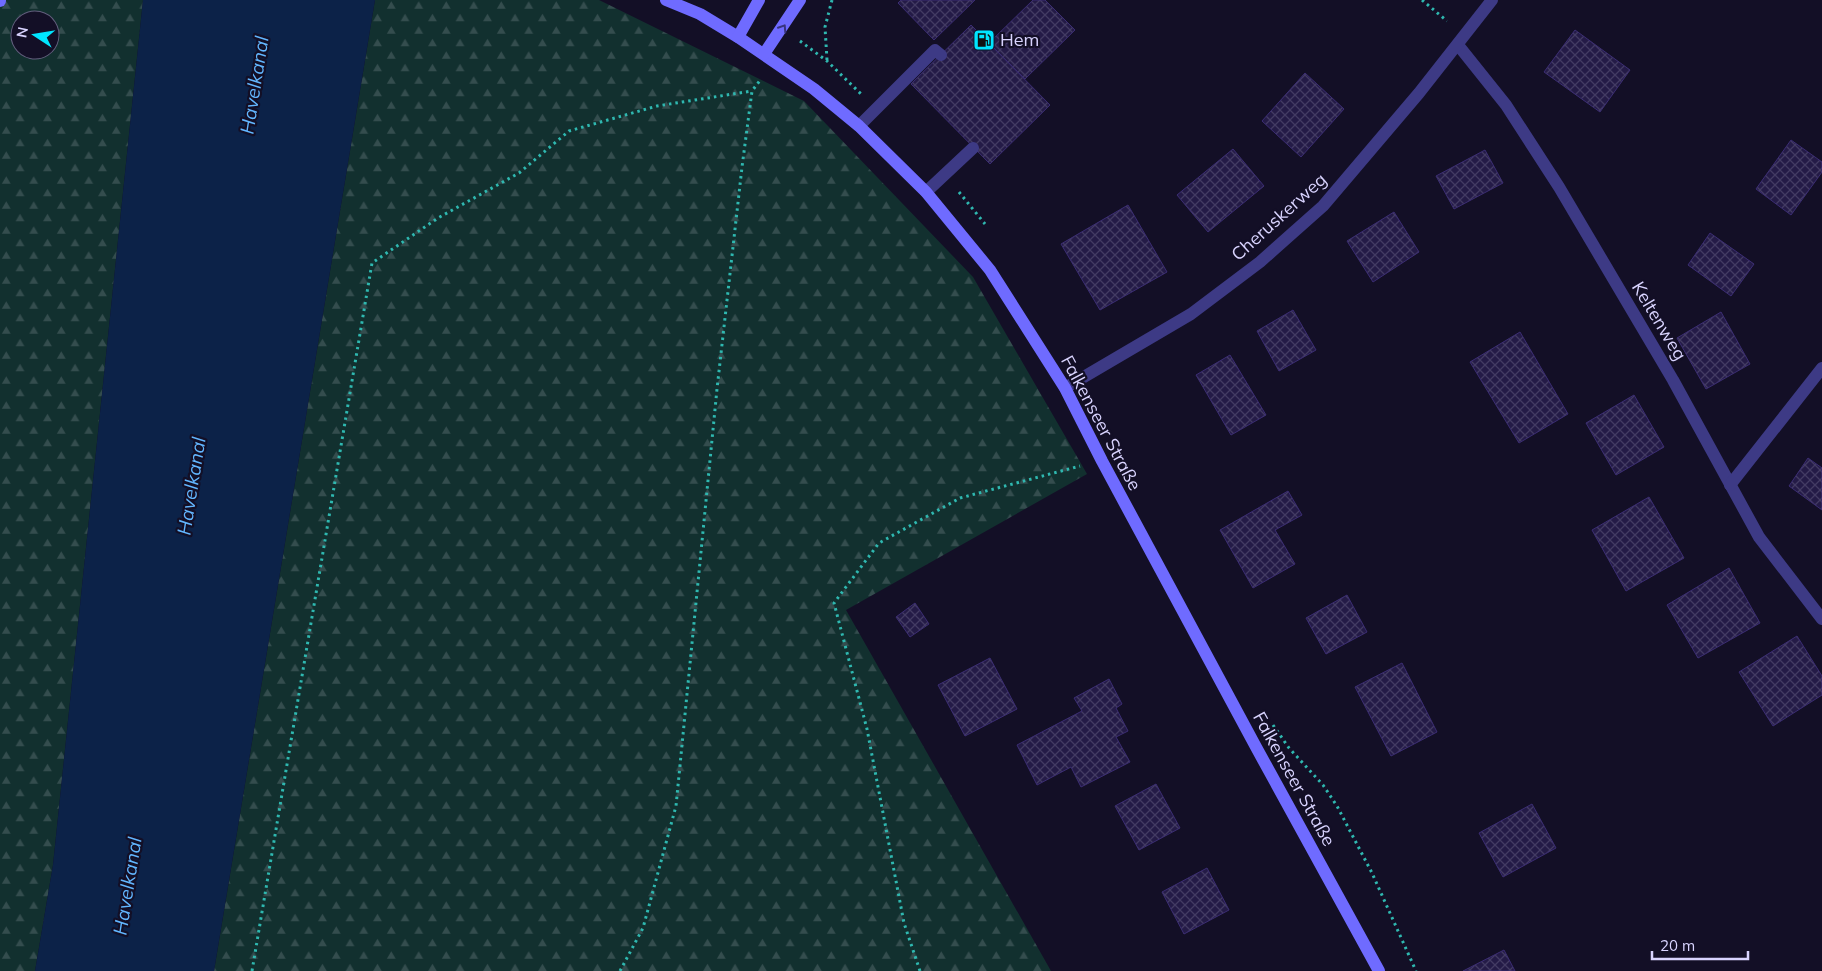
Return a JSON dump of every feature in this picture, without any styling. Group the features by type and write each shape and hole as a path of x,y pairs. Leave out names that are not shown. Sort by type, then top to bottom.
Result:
{"main road":[{"name":"Falkenseer Straße","path":"666,0 700,14 738,37 814,89 859,126 926,192 990,270 1065,388 1256,747 1379,971"},
{"path":"738,37 759,0"},
{"path":"769,58 800,0"}],"street":[{"name":"Cheruskerweg","path":"1065,388 1191,314 1260,262 1323,206 1419,93 1492,0"},
{"name":"Keltenweg","path":"1462,40 1559,187 1674,380 1758,537 1822,619"},
{"path":"859,126 935,50 940,55"},
{"path":"926,192 973,148"},
{"path":"1730,485 1822,368"}],"path":[{"path":"827,61 824,42 825,27 832,0"},
{"path":"1422,0 1462,40"},
{"path":"620,971 643,928 676,806 717,389 752,91 769,58"},
{"path":"252,971 372,262 438,218 519,173 568,131 657,106 752,91"},
{"path":"920,971 904,923 867,729 834,603 879,543 960,498 1102,460"}],"green space":[{"path":"0,0 143,0 53,865 35,971 0,971"},
{"path":"375,0 599,0 804,101 973,277 1087,474 846,610 1051,971 214,971"}],"water":[{"name":"Havelkanal","path":"143,0 375,0 214,971 35,971 53,865"}],"building":[{"path":"901,0 975,0 934,40 898,3"},
{"path":"1033,0 1045,0 1075,30 1025,79 989,43"},
{"path":"971,25 1050,105 990,164 911,84"},
{"path":"1575,30 1630,70 1600,112 1544,72"},
{"path":"1305,73 1344,109 1301,157 1262,121"},
{"path":"1791,140 1822,162 1822,172 1791,215 1756,189"},
{"path":"1233,149 1264,186 1208,232 1177,195"},
{"path":"1485,150 1503,183 1454,209 1436,176"},
{"path":"1128,205 1167,272 1100,310 1061,244"},
{"path":"1394,212 1419,252 1373,282 1347,241"},
{"path":"1710,233 1754,264 1731,296 1688,265"},
{"path":"1293,310 1316,350 1279,371 1257,331"},
{"path":"1721,312 1750,364 1706,389 1677,338"},
{"path":"1520,332 1568,414 1519,443 1470,362"},
{"path":"1230,355 1266,415 1231,435 1196,375"},
{"path":"1634,395 1664,447 1616,475 1586,423"},
{"path":"1808,458 1822,468 1822,510 1789,486"},
{"path":"1288,491 1302,515 1275,530 1295,564 1253,588 1220,530"},
{"path":"1649,497 1684,558 1626,591 1592,530"},
{"path":"1729,568 1760,623 1698,658 1667,605"},
{"path":"1347,595 1367,632 1326,654 1306,618"},
{"path":"915,603 929,624 910,637 896,617"},
{"path":"1797,636 1822,676 1822,695 1773,726 1739,672"},
{"path":"990,658 1017,709 965,736 938,685"},
{"path":"1402,663 1437,732 1391,756 1355,687"},
{"path":"1109,679 1122,704 1116,708 1128,731 1116,737 1130,762 1081,787 1071,767 1037,785 1017,745 1082,711 1074,698"},
{"path":"1156,784 1180,828 1139,850 1115,806"},
{"path":"1532,804 1556,848 1503,877 1479,833"},
{"path":"1207,868 1229,910 1184,934 1162,892"},
{"path":"1504,950 1515,971 1463,971"}],"place":[{"name":"Hem","path":"984,40"}]}
